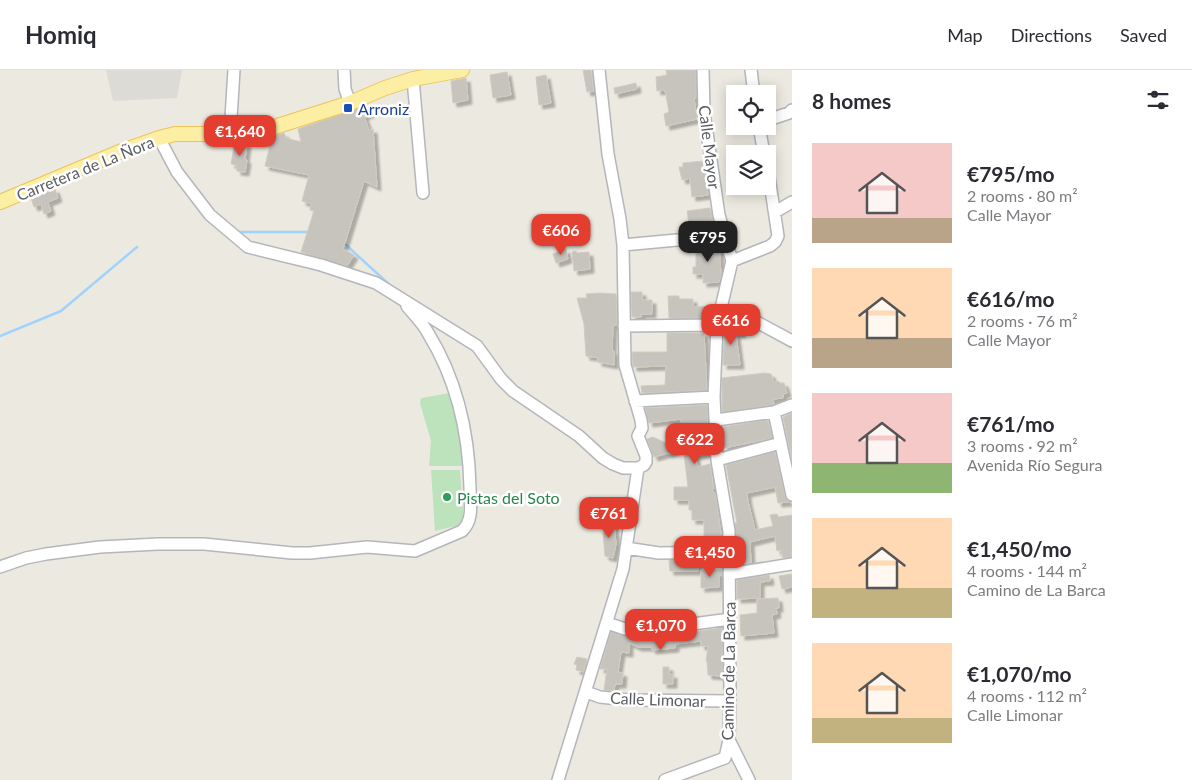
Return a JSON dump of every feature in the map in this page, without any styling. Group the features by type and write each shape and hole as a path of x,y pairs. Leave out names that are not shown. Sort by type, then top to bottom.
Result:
{"main road":[{"name":"Carretera de La Ñora","path":"0,202 122,150 159,138 183,134 230,134 268,129 350,103 413,79 462,70"}],"street":[{"path":"230,134 234,70"},
{"path":"344,70 345,89 350,103"},
{"path":"159,138 178,172 210,215 248,247 321,265 376,283 477,346 501,379 513,391 579,436 603,458 623,468 638,468 646,462 646,456 638,440 642,424 625,366 623,245 608,154 599,70"},
{"name":"Calle Mayor","path":"703,70 704,112 717,206 732,261"},
{"path":"751,70 753,85"},
{"path":"413,79 423,193"},
{"path":"776,117 792,110"},
{"path":"772,195 778,231 775,242 770,246 732,261 718,321 714,397 717,460 785,446"},
{"path":"775,212 792,202"},
{"path":"623,245 677,240"},
{"path":"0,567 26,558 46,554 100,547 158,544 204,544 292,553 367,547 414,551 462,532 468,526 471,517 470,462 457,397 446,367 428,332 400,298"},
{"path":"624,326 753,320 792,341"},
{"path":"635,401 714,397"},
{"path":"716,420 774,412 792,405"},
{"path":"774,412 785,446 792,495"},
{"name":"Camino de La Barca","path":"663,780 725,758 729,740 729,531 717,460"},
{"path":"558,780 623,569 638,468"},
{"path":"626,548 659,553 729,552"},
{"path":"729,574 792,564"},
{"path":"607,623 625,629 663,628 730,619"},
{"name":"Calle Limonar","path":"586,692 600,697 629,700 730,701"},
{"path":"729,740 749,780"}],"shaded area":[{"path":"106,70 182,70 177,98 113,101"}],"green space":[{"path":"450,393 459,429 463,466 429,466 431,441 420,403 421,398"},
{"name":"Pistas del Soto","path":"431,470 460,470 464,524 435,531"}],"building":[{"path":"583,70 591,70 594,91 587,92"},
{"path":"666,70 696,70 696,98 694,98 697,119 666,126 664,114 669,112 665,90 657,91 656,77 667,75"},
{"path":"507,72 511,95 493,98 490,75"},
{"path":"546,75 551,103 539,105 536,77"},
{"path":"466,78 468,100 453,103 451,81"},
{"path":"636,83 637,89 615,94 614,88"},
{"path":"368,105 371,113 364,116 369,130 373,129 377,187 364,181 343,249 354,255 347,266 301,252 314,211 310,210 311,204 302,201 309,175 265,166 272,137 284,133 286,138 301,142 298,129"},
{"path":"235,142 247,144 245,172 237,171 237,165 231,164"},
{"path":"704,161 708,195 692,197 690,178 682,180 679,167 683,167 683,163"},
{"path":"55,189 58,198 48,202 51,211 44,214 41,204 34,207 31,198"},
{"path":"710,208 714,229 690,232 687,211"},
{"path":"719,244 721,276 719,282 703,283 703,274 693,274 693,267 696,267 696,246"},
{"path":"566,249 568,259 556,263 553,254"},
{"path":"576,251 577,253 589,252 590,269 574,271 572,252"},
{"path":"631,292 642,292 642,300 652,300 652,314 641,314 641,317 632,317"},
{"path":"586,294 616,294 617,325 613,325 612,351 614,351 614,365 598,362 598,358 586,356 584,324 577,298 587,298"},
{"path":"668,296 679,296 679,299 693,299 693,307 714,306 711,318 669,318"},
{"path":"725,325 740,326 742,334 736,334 740,365 723,365"},
{"path":"667,333 704,333 707,390 642,393 641,386 665,385 666,366 633,367 632,352 667,352"},
{"path":"771,374 774,382 784,383 787,393 783,394 783,398 773,399 774,404 772,405 722,412 722,378"},
{"path":"707,405 709,453 695,456 698,467 710,464 714,489 712,491 715,493 722,540 704,541 704,520 692,520 689,500 674,500 674,487 688,487 684,454 686,456 687,425 682,426 681,419 649,423 645,408"},
{"path":"792,413 792,460 783,417"},
{"path":"768,420 772,438 724,448 723,427"},
{"path":"653,437 677,450 654,457 647,439"},
{"path":"775,452 785,497 789,502 778,503 775,487 747,493 748,502 755,530 773,526 770,515 777,514 778,517 792,515 792,557 783,558 781,550 777,551 775,536 750,542 751,563 737,565 735,523 737,523 726,465"},
{"path":"604,522 614,522 616,544 613,558 605,556"},
{"path":"669,560 687,560 687,564 698,563 698,571 670,571"},
{"path":"701,570 722,570 722,576 719,575 719,587 701,588"},
{"path":"792,574 792,587 782,589 779,576"},
{"path":"769,575 770,581 760,582 760,598 737,599 737,580"},
{"path":"778,598 779,608 776,608 777,614 772,615 774,633 741,636 740,615 757,613 757,599"},
{"path":"722,628 722,676 708,675 706,661 708,646 701,646 701,641 675,644 675,648 652,650 651,647 638,647 629,643 629,653 621,652 618,672 623,673 622,684 615,684 614,691 604,690 607,669 600,669 611,632 625,636 663,636"},
{"path":"577,657 587,659 584,672 576,670 577,665 574,664"},
{"path":"663,667 669,667 669,675 673,674 673,684 663,684"}],"waterway":[{"path":"238,232 306,232"},
{"path":"345,244 392,287"},
{"path":"0,336 61,311 137,247"}],"place":[{"name":"Arroniz","path":"348,108"},
{"name":"Pistas del Soto","path":"447,497"}]}
